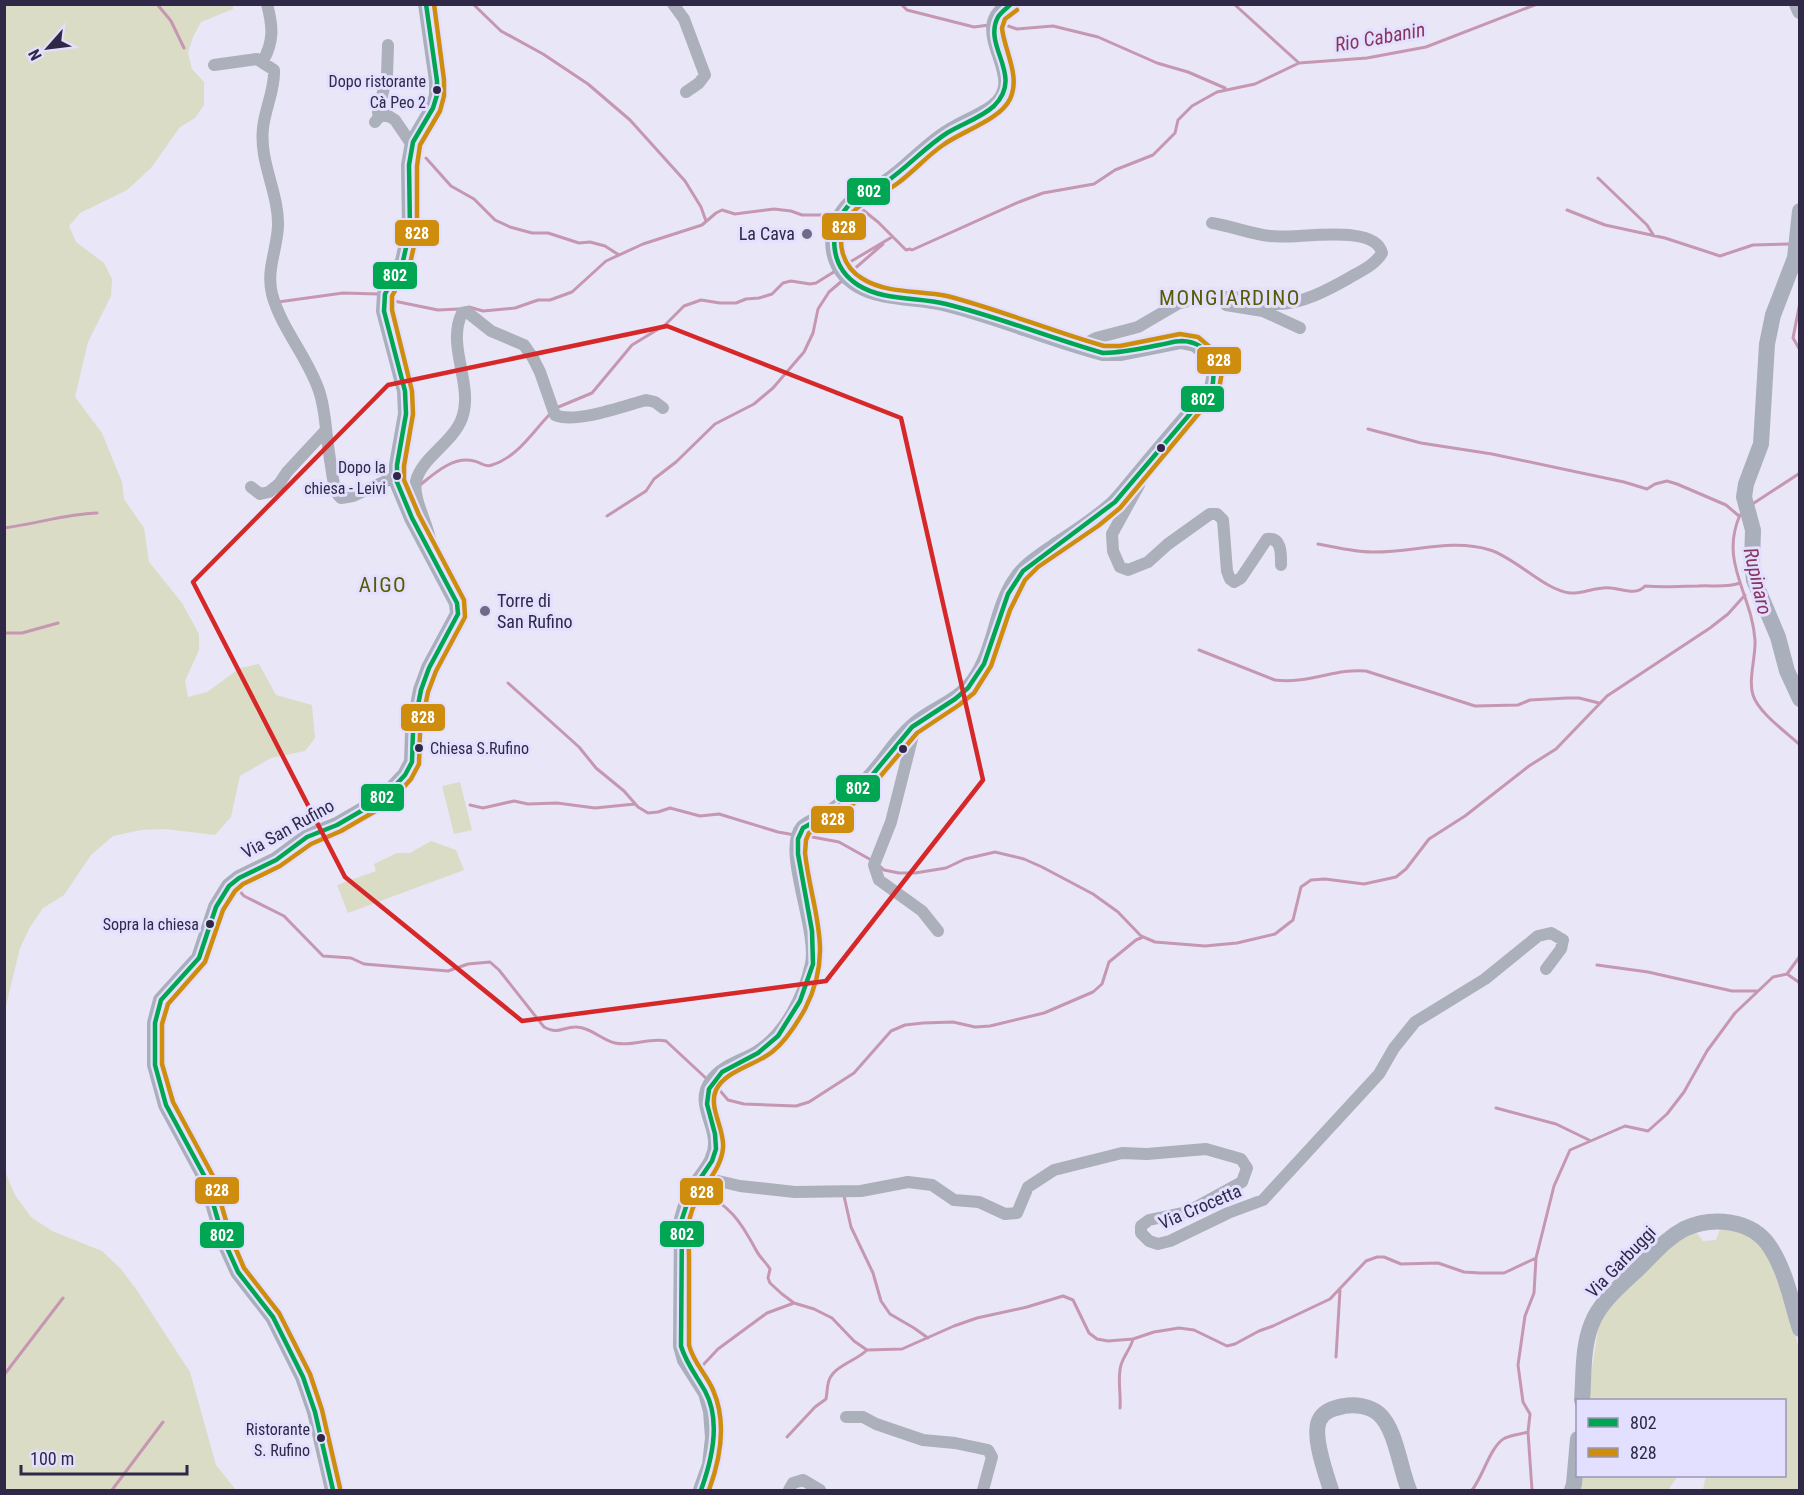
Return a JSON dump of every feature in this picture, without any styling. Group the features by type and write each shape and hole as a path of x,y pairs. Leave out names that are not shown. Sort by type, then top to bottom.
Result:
{"street":[{"path":"263,61 271,47 272,23 267,4"},
{"path":"426,4 437,95 433,108 412,145 409,165 410,230 403,261 385,294 384,311 405,391 406,414 397,482 428,547"},
{"path":"673,4 684,20 705,75 699,83 686,92"},
{"path":"702,1489 710,1464 713,1438 711,1411 706,1393 685,1360 681,1346 682,1218 688,1199 716,1154 717,1139 706,1105 711,1082 728,1069 760,1052 776,1037 790,1019 804,993 813,963 814,948 811,922 797,861 797,842 803,829 832,811 868,779 913,726 953,701 969,687 982,668 1002,607 1015,579 1034,561 1089,523 1115,501 1212,388 1215,373 1210,356 1196,344 1181,341 1103,353 941,302 874,292 860,286 841,269 833,252 833,241 837,224 848,206 855,199 891,179 939,138 992,108 1000,101 1007,88 1007,76 995,42 994,31 997,17 1012,4"},
{"path":"1797,4 1800,11"},
{"path":"388,45 387,76 377,119 387,115 395,120 412,145"},
{"path":"214,65 257,59 274,70 263,128 267,171 277,208 278,228 270,267 272,292 276,307 318,387 335,491 340,498 353,496 397,476"},
{"path":"1800,211 1797,267 1773,315 1767,344 1761,444 1746,484 1744,497 1753,530 1754,580 1778,637 1787,671 1800,699"},
{"path":"1084,348 1096,338 1138,327 1184,299 1197,297 1259,300 1275,304 1322,293 1378,260 1382,253 1376,243 1357,236 1330,233 1271,237 1212,223"},
{"path":"1179,303 1195,301 1263,311 1299,328"},
{"path":"428,547 431,544 430,536 416,493 416,482 422,469 454,434 463,417 465,400 456,330 462,313 467,312 491,330 524,345 540,372 555,415 562,418 580,417 646,400 655,402 663,408"},
{"path":"252,487 260,494 269,492 279,484 287,472 326,430"},
{"path":"1140,472 1138,484 1112,534 1113,551 1120,567 1128,570 1148,562 1168,544 1210,514 1217,514 1223,519 1227,572 1230,579 1238,581 1241,578 1267,539 1278,542 1281,549 1281,565"},
{"name":"Via San Rufino","path":"333,1491 315,1412 303,1377 273,1317 237,1272 224,1241 206,1179 166,1105 155,1065 155,1023 160,1000 199,958 216,907 229,886 239,878 276,860 307,837 337,825 375,803 405,775 412,762 414,723 421,690 429,668 458,614 456,603 428,547"},
{"path":"913,726 914,731 891,822 874,865 879,880 922,911 938,931"},
{"name":"Via Crocetta","path":"701,1177 740,1186 795,1192 861,1191 908,1182 932,1185 954,1200 979,1202 1005,1214 1017,1213 1028,1187 1054,1170 1087,1160 1122,1153 1147,1154 1206,1149 1240,1159 1247,1168 1242,1182 1186,1212 1149,1220 1141,1226 1141,1233 1149,1241 1158,1244 1170,1241 1228,1213 1263,1200 1379,1074 1394,1048 1415,1022 1485,979 1538,936 1551,933 1563,940 1561,949 1546,969"},
{"name":"Via Garbuggi","path":"1582,1399 1587,1343 1592,1322 1606,1300 1666,1241 1685,1229 1714,1222 1737,1223 1758,1233 1769,1245 1781,1268 1800,1329"},
{"path":"1331,1491 1319,1446 1317,1431 1320,1418 1330,1410 1357,1405 1379,1414 1390,1430 1409,1491"},
{"path":"846,1417 862,1417 923,1440 955,1443 988,1450 992,1457 983,1491"},
{"path":"1572,1491 1576,1462"},
{"path":"789,1491 794,1483 803,1480 820,1491"}],"highlighted area":[{"path":"667,326 901,418 983,780 826,981 522,1021 345,877 193,582 388,385"}],"green space":[{"path":"5,4 233,5 233,9 201,22 193,37 188,53 192,69 204,82 204,105 195,118 180,127 151,168 127,190 80,213 69,226 76,242 104,263 112,279 111,296 88,342 75,397 102,433 122,482 124,499 144,528 149,562 182,603 199,634 199,650 185,681 188,697 207,692 240,668 259,664 276,695 312,705 315,738 305,751 271,758 240,776 231,817 215,835 165,829 141,830 113,836 91,855 64,895 43,908 30,927 20,948 5,1010"},
{"path":"460,782 472,830 454,834 442,786"},
{"path":"431,841 456,850 464,870 348,913 337,885 376,871 374,864 397,853 410,853"},
{"path":"4,1169 15,1195 31,1217 52,1231 102,1251 121,1269 136,1289 190,1372 216,1465 236,1490 5,1490"},
{"path":"1721,1226 1750,1233 1775,1266 1794,1326 1799,1351 1799,1490 1703,1489 1706,1477 1786,1477 1786,1399 1587,1399 1599,1323 1611,1303 1678,1239 1696,1232 1703,1241 1716,1240"},
{"path":"1580,1477 1677,1477 1668,1490 1577,1490"}],"waterway":[{"path":"157,4 171,21 184,48"},
{"path":"473,4 501,31 543,54 588,84 630,120 685,181 701,207 706,221"},
{"path":"901,4 907,10 974,27 989,25"},
{"path":"1234,4 1299,63"},
{"name":"Rio Cabanin","path":"858,206 906,250 912,250 1019,202 1043,193 1094,184 1115,170 1153,155 1175,133 1178,120 1192,106 1217,92 1255,84 1299,63 1367,58 1426,47 1537,4"},
{"path":"1002,24 1017,29 1053,26 1098,37 1157,63 1188,72 1225,88"},
{"path":"426,158 451,186 474,199 495,220 532,233 548,233 579,243 590,242 605,246 619,255"},
{"path":"1598,178 1647,225 1654,236"},
{"path":"466,308 483,311 515,308 572,292 606,261 643,244 702,225 722,210 735,214 774,209 802,215 835,213"},
{"path":"1567,210 1605,225 1665,238 1720,256 1753,245 1791,244"},
{"path":"845,265 892,237"},
{"path":"852,271 883,244"},
{"path":"556,408 592,393 632,345 665,325 684,306 701,300 736,303 759,298 772,294 783,283 791,281 816,283 837,270"},
{"path":"607,516 646,491 654,479 676,462 715,424 754,404 773,388 804,352 813,333 818,309 829,292 843,280"},
{"path":"278,302 343,293 378,294"},
{"path":"389,300 438,310 459,309"},
{"name":"Rupinaro","path":"1800,302 1793,338 1800,350"},
{"path":"420,485 452,463 466,460 487,466 501,461 517,450 551,413"},
{"path":"1368,429 1421,443 1492,454 1647,489 1667,481 1726,505 1739,516"},
{"name":"Rupinaro","path":"1751,505 1800,473"},
{"path":"4,528 73,515 97,513"},
{"name":"Rupinaro","path":"1740,515 1734,532 1733,548 1738,578 1753,623 1755,640 1751,682 1753,695 1766,715 1800,745"},
{"path":"1318,544 1372,552 1461,545 1475,547 1500,554 1550,586 1570,593 1606,588 1637,591 1645,586 1724,586 1740,583"},
{"path":"878,865 884,870 915,873 946,868 965,859 995,852 1024,859 1093,894 1118,912 1141,936 1155,942 1205,946 1237,943 1275,934 1293,920 1301,887 1311,880 1325,879 1364,884 1396,877 1406,869 1429,839 1465,816 1529,766 1556,749 1607,696 1710,628 1728,614 1745,595"},
{"path":"4,633 22,633 58,623"},
{"path":"1199,650 1275,680 1299,680 1344,672 1366,671 1475,706 1518,705 1530,700 1567,698 1579,698 1599,703"},
{"path":"508,683 579,747 596,768 624,791 638,807 648,813 670,808 700,816 719,814 795,835"},
{"path":"470,805 483,808 514,801 595,808 635,804"},
{"path":"807,836 839,842 873,861"},
{"path":"237,888 244,896 284,916 323,956 351,958 364,964 448,971 468,964 490,962 499,970 544,1027 557,1031 571,1027 581,1028 621,1044 666,1041 708,1080"},
{"path":"716,1086 728,1100 744,1104 796,1106 809,1102 854,1073 891,1031 905,1025 923,1023 953,1022 975,1027 990,1026 1044,1013 1093,992 1102,984 1109,962 1143,937"},
{"name":"Rupinaro","path":"1800,956 1787,974 1800,983"},
{"path":"1597,965 1648,972 1732,991 1758,991"},
{"path":"1532,1490 1528,1432 1530,1414 1523,1402 1518,1365 1525,1316 1534,1293 1536,1258 1554,1186 1570,1150 1625,1126 1648,1131 1667,1114 1684,1092 1707,1051 1735,1013 1773,977 1787,974"},
{"path":"1496,1108 1556,1124 1589,1140"},
{"path":"699,1190 719,1202 739,1222 770,1269 768,1278 770,1283 794,1303 832,1318 854,1341 867,1350 902,1349 977,1318 1063,1296 1073,1300 1089,1333 1097,1339 1108,1341 1133,1339 1154,1332 1179,1328 1194,1330 1227,1346 1330,1299 1366,1261 1377,1257 1384,1257 1401,1264 1438,1263 1464,1272 1480,1273 1504,1273 1536,1258"},
{"path":"844,1196 851,1227 873,1273 881,1301 890,1314 928,1338"},
{"path":"1336,1357 1340,1290"},
{"path":"4,1375 63,1298"},
{"path":"703,1365 718,1349 767,1313 794,1303"},
{"path":"1120,1408 1121,1366 1133,1339"},
{"path":"787,1437 815,1407 826,1399 830,1378 838,1368 867,1350"},
{"path":"112,1490 163,1422"},
{"path":"1472,1490 1500,1442 1505,1438 1528,1432"}],"transit line":[{"name":"802","path":"333,1490 315,1412 303,1377 273,1317 238,1272 224,1241 206,1179 166,1105 155,1065 155,1023 161,1000 199,958 216,907 229,886 239,878 276,860 307,837 337,825 375,803 405,775 412,762 413,731 421,690 429,668 458,614 457,603 412,518 397,482 397,465 406,414 405,391 384,311 385,294 403,261 410,230 409,165 413,142 433,108 437,95 426,4"},
{"name":"828","path":"340,1488 322,1410 310,1374 279,1313 244,1268 231,1238 213,1176 173,1102 162,1064 162,1024 168,1004 205,962 223,910 235,891 243,884 280,866 311,844 341,831 379,809 394,798 411,779 419,764 420,732 428,692 436,671 465,617 464,600 419,515 404,480 404,466 413,414 412,391 392,310 392,296 410,264 417,232 417,166 420,145 440,111 444,96 434,4"},
{"name":"802","path":"701,1490 709,1466 714,1427 710,1402 681,1346 682,1219 691,1192 712,1161 716,1149 715,1134 707,1104 709,1089 722,1072 758,1053 778,1036 800,1001 813,964 812,931 798,854 798,839 803,828 845,801 873,774 912,727 968,688 984,664 1008,594 1023,571 1115,502 1212,388 1213,371 1209,356 1205,350 1191,342 1176,341 1103,353 946,304 878,294 858,285 842,269 837,259 835,237 841,216 848,206 894,176 947,133 989,110 1002,95 1005,72 995,39 995,28 998,17 1011,4"},
{"name":"828","path":"709,1490 719,1454 721,1428 713,1390 693,1357 689,1345 689,1222 697,1199 718,1166 723,1148 722,1133 714,1104 716,1090 727,1077 765,1057 782,1043 802,1015 814,988 819,968 820,950 819,931 805,853 809,833 850,807 878,779 917,733 974,693 991,666 1010,610 1025,580 1038,567 1120,508 1219,389 1222,372 1217,353 1198,337 1180,334 1120,346 1104,346 947,296 872,284 856,274 846,261 841,236 847,220 857,208 898,183 943,145 998,113 1010,99 1013,90 1013,72 1002,28 1005,19 1017,10"}],"place":[{"name":"Dopo ristorante Cà Peo 2","path":"437,90"},
{"name":"La Cava","path":"807,234"},
{"name":"Dopo la chiesa - Leivi","path":"397,476"},
{"name":"Torre di San Rufino","path":"485,611"},
{"name":"Chiesa S.Rufino","path":"419,748"},
{"name":"Sopra la chiesa","path":"210,924"},
{"name":"Ristorante S. Rufino","path":"321,1438"}],"district":[{"name":"MONGIARDINO","path":"1230,298"},
{"name":"AIGO","path":"383,585"}]}
